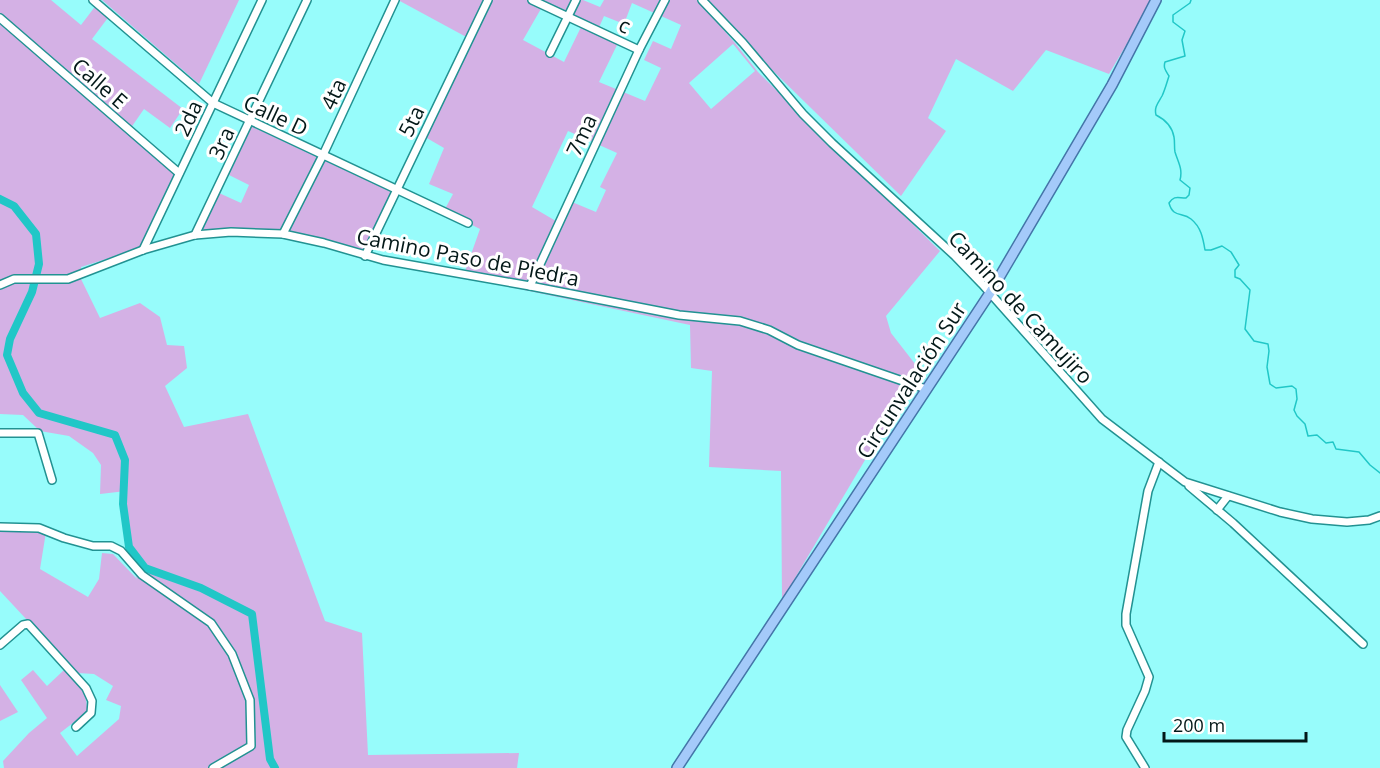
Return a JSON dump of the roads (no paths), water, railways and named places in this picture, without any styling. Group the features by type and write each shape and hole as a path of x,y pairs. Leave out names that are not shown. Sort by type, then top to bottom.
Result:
{"main road":[{"name":"Circunvalación Sur","path":"677,768 990,293 1112,85 1156,0"}],"street":[{"name":"Calle D","path":"93,0 213,103 468,223"},
{"name":"2da","path":"143,250 262,0"},
{"name":"3ra","path":"195,235 307,0"},
{"name":"4ta","path":"283,234 323,155 395,0"},
{"name":"5ta","path":"365,256 488,0"},
{"name":"c","path":"532,0 639,50"},
{"path":"550,53 576,0"},
{"name":"7ma","path":"530,286 639,50 665,0"},
{"name":"Camino de Camujiro","path":"702,0 743,43 803,114 955,256 1102,419 1185,482 1280,512 1312,519 1347,522 1369,520 1380,516"},
{"name":"Calle E","path":"0,18 179,173"},
{"name":"Camino Paso de Piedra","path":"0,285 14,279 68,279 143,250 195,235 231,232 283,234 383,260 679,315 740,321 769,330 798,345 926,390"},
{"path":"0,433 38,433 52,480"},
{"path":"1145,768 1126,737 1126,730 1145,691 1149,677 1126,625 1126,614 1148,491 1159,462"},
{"path":"1185,482 1363,644"},
{"path":"1217,510 1228,496"},
{"path":"0,527 39,528 93,546 111,546 121,551 142,575 211,623 232,654 250,700 251,746 213,768"},
{"path":"2,639 28,624 86,688 92,701 91,713 76,728"}],"waterway":[{"path":"1191,0 1173,15 1173,22 1185,31 1182,40 1185,56 1165,62 1169,76 1156,110 1156,115 1166,121 1172,130 1175,152 1181,169 1180,180 1190,188 1186,198 1176,198 1169,203 1175,213 1188,217 1194,222 1201,233 1205,250 1222,246 1231,252 1239,265 1235,270 1235,277 1250,290 1245,329 1254,341 1268,344 1267,367 1270,384 1276,388 1292,386 1296,389 1297,399 1294,410 1305,424 1308,436 1317,435 1326,443 1333,442 1336,449 1359,452 1380,473"},
{"path":"0,199 14,206 36,234 39,264 32,292 10,339 7,355 23,393 39,413 115,435 125,460 123,504 129,547 145,568 201,588 252,614 270,759 275,768"}]}
